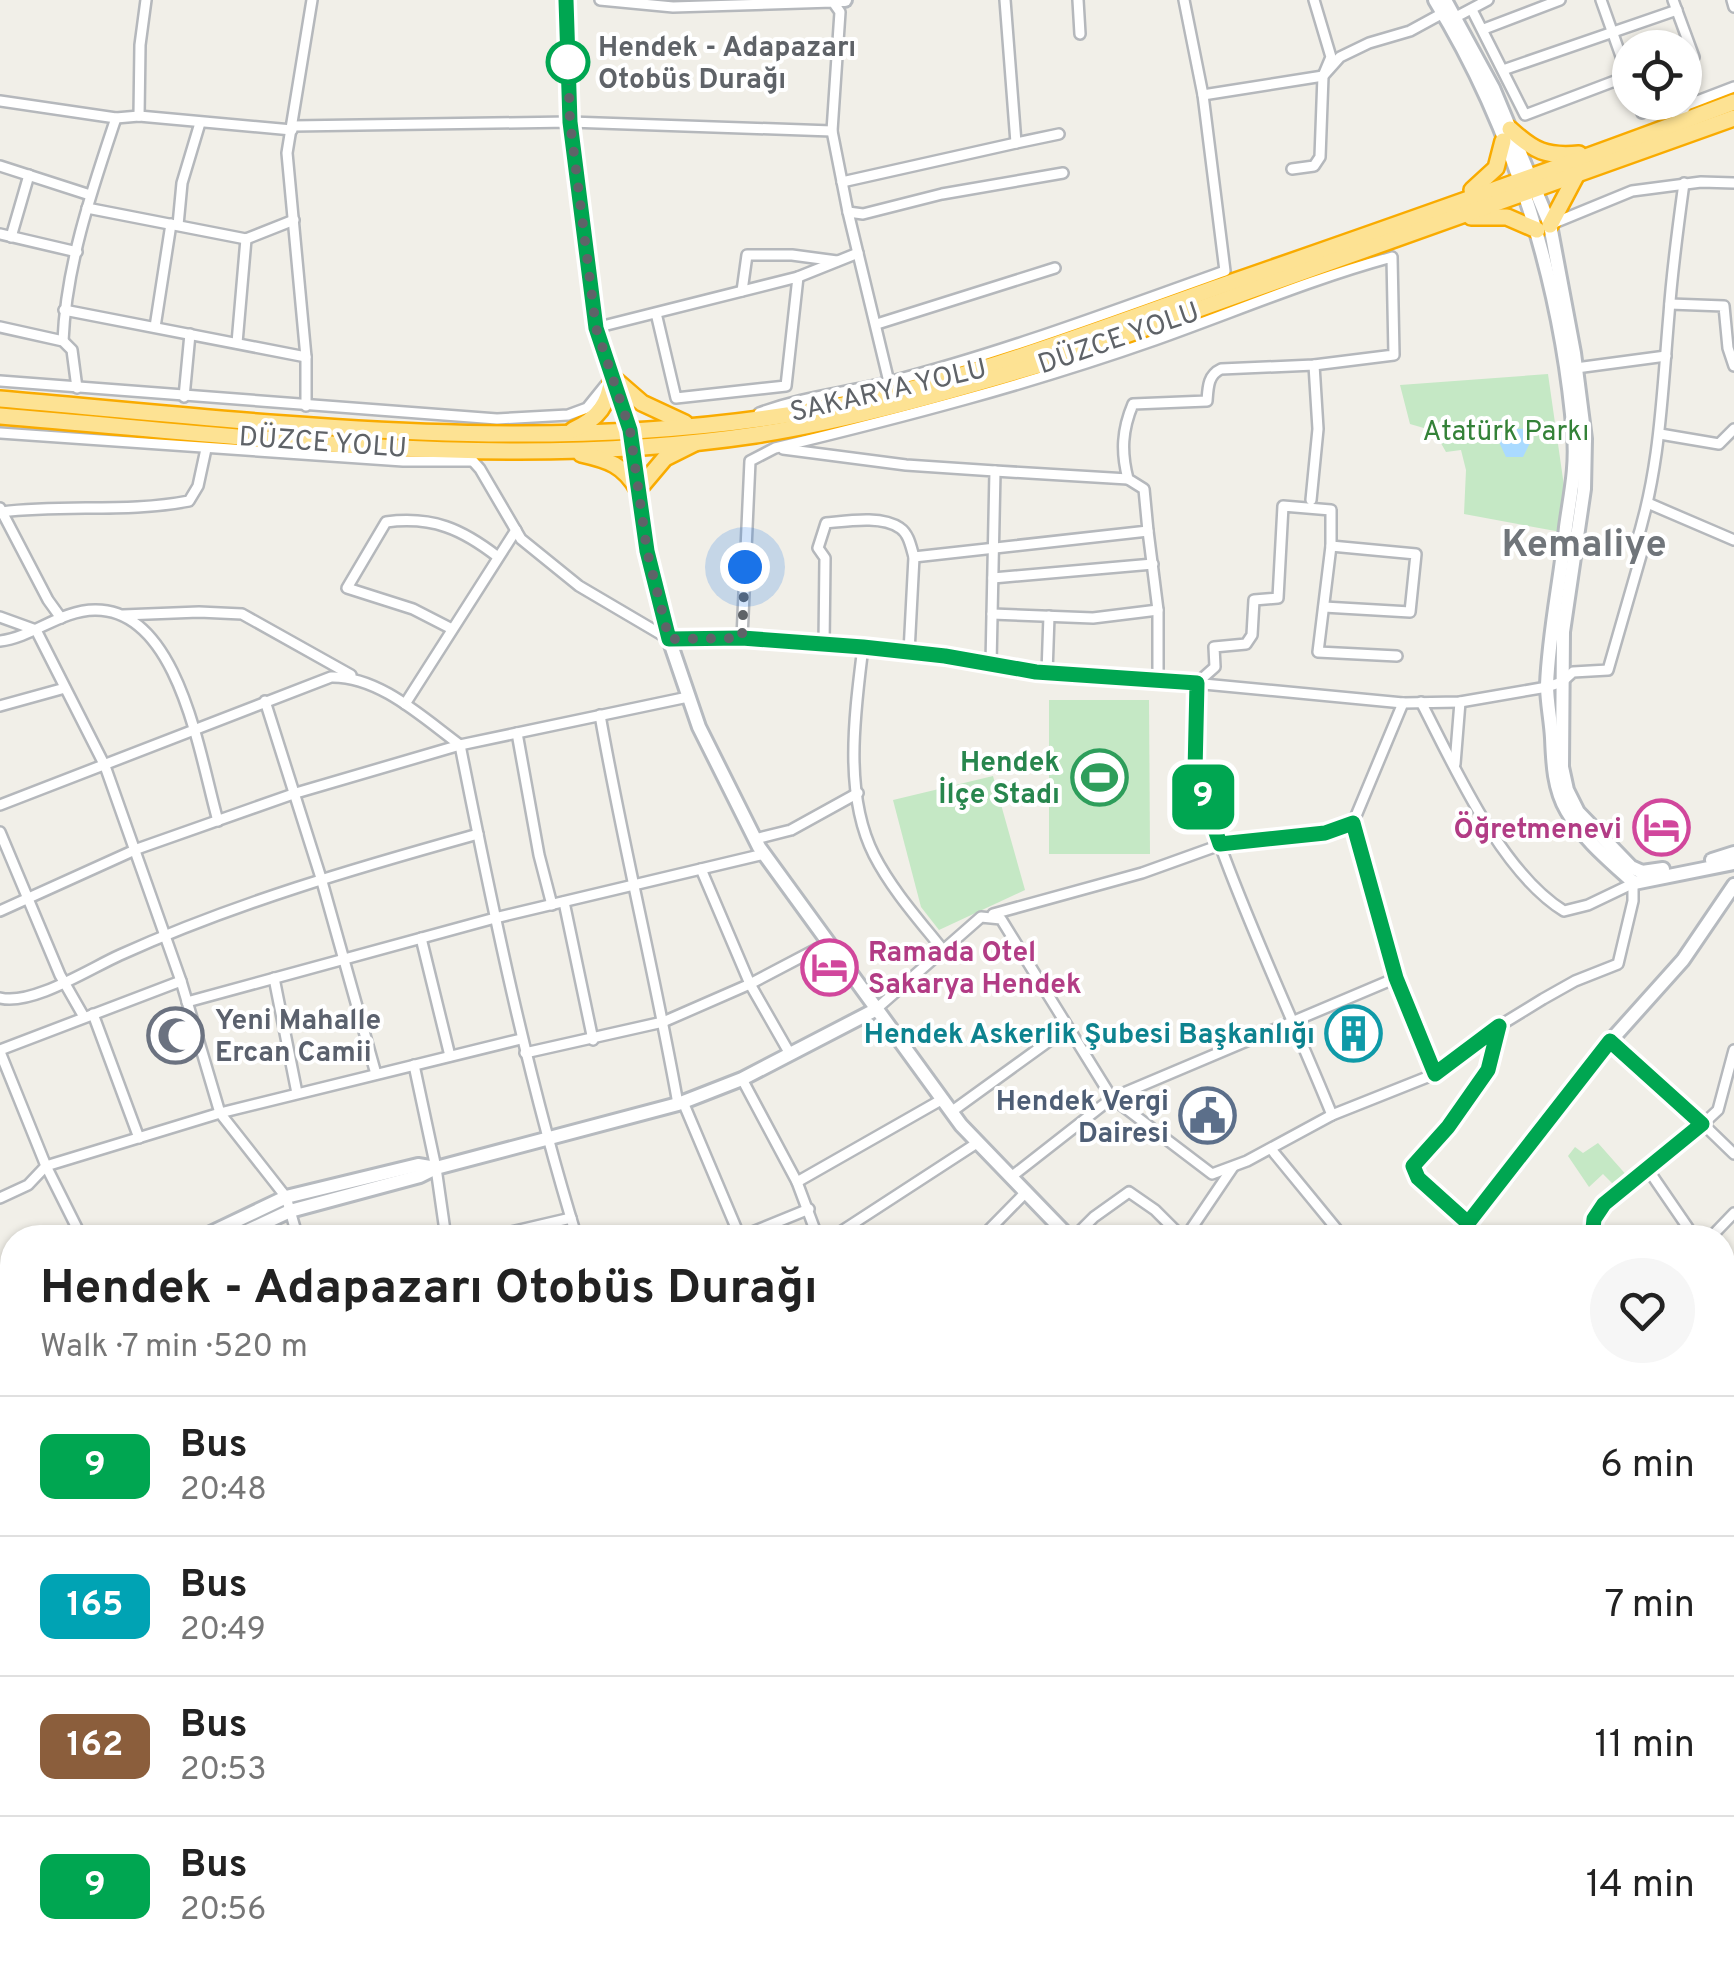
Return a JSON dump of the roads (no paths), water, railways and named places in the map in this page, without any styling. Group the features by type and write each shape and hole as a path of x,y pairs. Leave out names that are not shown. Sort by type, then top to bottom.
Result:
{"highway":[{"path":"1526,184 1674,122 1734,102"},
{"name":"DÜZCE YOLU","path":"0,416 468,456 562,441 703,440 752,435 823,422 1056,360 1526,184 1578,172 1734,118"},
{"path":"1451,211 1496,168 1506,135 1548,154 1598,152"},
{"path":"1451,211 1507,217 1543,227 1578,172"},
{"name":"SAKARYA YOLU","path":"631,438 689,424 830,407 946,381 1451,211"},
{"path":"612,377 642,403 689,424"},
{"path":"562,441 602,411 610,398 612,377"},
{"path":"0,399 369,430 562,441 616,464 626,471 638,490 665,458 703,440"}],"main road":[{"path":"1435,0 1448,10 1506,135 1543,227 1576,368 1585,439 1584,489 1563,632 1562,767 1566,790 1578,812 1631,867 1642,872 1734,853"},
{"path":"1543,227 1574,440 1572,489 1547,688 1554,777 1566,810 1593,845 1634,883 1734,863"},
{"path":"612,377 631,438 647,551 669,639 688,697 755,839 951,1112 1056,1225"},
{"path":"1468,1223 1610,1041 1683,960 1734,884"},
{"path":"234,1225 288,1204 418,1165 436,1168 681,1103 742,1079 875,1010"},
{"path":"253,1225 288,1204"}],"street":[{"path":"139,116 140,46 146,0"},
{"path":"306,406 306,357 287,153 310,0"},
{"path":"0,382 496,419 568,415 587,408 612,377 596,328 570,122 566,0"},
{"path":"600,0 674,6 837,1 840,12 832,131 889,382"},
{"path":"1005,0 1016,143"},
{"path":"1078,0 1080,34"},
{"path":"740,420 796,399 889,382 1024,342 1224,271 1203,96 1184,0"},
{"path":"1292,169 1314,166 1320,157 1322,76 1331,57 1314,0"},
{"path":"1203,96 1322,76 1340,57 1369,42 1410,31 1448,10 1472,10 1488,0"},
{"path":"1484,29 1560,0"},
{"path":"1601,0 1611,30"},
{"path":"1503,70 1675,5 1684,30"},
{"path":"1472,10 1525,115 1612,84"},
{"path":"1674,122 1688,105 1734,87"},
{"path":"0,101 116,118 139,116 293,128 570,122 832,131"},
{"path":"63,341 64,310 90,195 116,118"},
{"path":"155,327 182,183 200,123"},
{"path":"842,182 1059,134"},
{"path":"0,166 90,195"},
{"path":"848,212 862,214 942,194 1063,173"},
{"path":"29,175 5,235 77,252"},
{"path":"1543,227 1632,191 1734,183"},
{"path":"0,433 403,461 468,456 522,539 578,586 669,639 742,638 863,647 1048,673 1403,702 1460,702 1547,688 1573,672 1608,670 1650,504 1684,184"},
{"path":"87,208 246,239 294,220"},
{"path":"237,344 246,239"},
{"path":"596,328 798,277 858,252"},
{"path":"742,291 747,255 792,254 837,261"},
{"path":"742,638 750,461 776,448 993,394 1392,256 1394,355 1314,365 1221,369 1214,372 1209,382 1208,401 1133,404 1126,419 1122,454 1128,479"},
{"path":"876,324 1055,268"},
{"path":"656,313 676,398 786,386 798,277"},
{"path":"1670,304 1724,306 1734,366"},
{"path":"64,310 306,357"},
{"path":"0,327 63,341 72,350 77,388"},
{"path":"184,397 190,334"},
{"path":"1576,368 1666,356"},
{"path":"1311,500 1318,429 1314,365"},
{"path":"1660,434 1719,444 1734,429"},
{"path":"62,618 48,600 1,510 127,509 190,501 198,486 206,448"},
{"path":"776,448 906,464 1128,479 1144,489 1158,610 1158,680"},
{"path":"990,664 995,470"},
{"path":"1650,504 1734,540"},
{"path":"1332,1115 1249,924 1195,772 1197,683 1215,667 1214,647 1246,644 1252,635 1254,600 1278,598 1283,506 1331,510 1331,546 1318,652 1397,656"},
{"path":"452,629 412,609 346,588 386,522 407,520 445,526 469,534 498,557"},
{"path":"824,646 825,558 818,548 826,523 884,522 898,526 907,536 914,557 909,652"},
{"path":"405,704 516,530"},
{"path":"914,557 1148,531"},
{"path":"1324,607 1410,612 1416,554 1331,546"},
{"path":"993,578 1152,564"},
{"path":"0,640 95,610 122,615 242,614 405,704 460,745 521,1039 573,1225"},
{"path":"992,614 1092,618 1158,610"},
{"path":"122,615 148,631 168,656 218,821"},
{"path":"1048,673 1049,616"},
{"path":"0,618 36,630 105,766 166,934 220,1113 288,1204 294,1225"},
{"path":"863,647 853,764 873,853 900,896 943,950"},
{"path":"0,805 331,676 354,676"},
{"path":"0,706 65,688"},
{"path":"0,912 137,850 296,793 460,745 688,697"},
{"path":"265,701 296,793 376,1074"},
{"path":"1403,702 1353,823 1396,978 1435,1074"},
{"path":"1421,702 1482,818 1541,897 1564,911 1588,906 1634,883"},
{"path":"1455,766 1460,702"},
{"path":"600,716 681,1103 735,1225"},
{"path":"517,733 538,855 552,905"},
{"path":"755,839 791,830 858,793"},
{"path":"875,1010 981,917 1142,873 1220,844 1325,833 1353,823"},
{"path":"0,832 64,981 88,1016 138,1138"},
{"path":"0,998 12,1001 38,996 166,934 321,878 478,834"},
{"path":"187,1002 495,918 764,854"},
{"path":"981,917 1002,918 1112,1098 1212,1174 1270,1149 1332,1115 1435,1074 1499,1026 1575,980 1618,964 1634,883 1631,867"},
{"path":"701,869 750,984 790,1054"},
{"path":"564,902 593,1040"},
{"path":"421,938 450,1056"},
{"path":"525,1053 664,1022 750,984 828,943"},
{"path":"274,978 297,1094"},
{"path":"1011,1177 1112,1098 1396,978"},
{"path":"76,1225 46,1166 0,1051 181,982"},
{"path":"1468,1223 1418,1178 1413,1166 1448,1127 1488,1070 1499,1026"},
{"path":"951,1112 1067,1028"},
{"path":"0,1198 28,1186 46,1166 220,1113 521,1039"},
{"path":"1610,1041 1734,1154"},
{"path":"1593,1225 1604,1204 1718,1110 1734,1050"},
{"path":"414,1065 444,1225"},
{"path":"742,1079 797,1182 814,1225"},
{"path":"797,1182 942,1100"},
{"path":"852,1225 976,1143"},
{"path":"1270,1149 1333,1225"},
{"path":"1193,1225 1232,1166"},
{"path":"1646,1168 1685,1225"},
{"path":"994,1225 1026,1192"},
{"path":"1082,1225 1130,1192 1171,1225"},
{"path":"770,1225 809,1209"},
{"path":"541,1225 571,1218"}],"water":[{"path":"1508,418 1518,429 1531,428 1531,441 1523,457 1506,457 1495,441 1494,430 1500,420"}],"place":[{"name":"Hendek - Adapazarı Otobüs Durağı","path":"568,62"},
{"name":"Hendek İlçe Stadı","path":"1099,777"},
{"name":"Öğretmenevi","path":"1661,828"},
{"name":"Ramada Otel Sakarya Hendek","path":"829,967"},
{"name":"Hendek Askerlik Şubesi Başkanlığı","path":"1354,1033"},
{"name":"Yeni Mahalle Ercan Camii","path":"176,1035"},
{"name":"Hendek Vergi Dairesi","path":"1208,1116"}],"district":[{"name":"Kemaliye","path":"1584,543"}],"park label":[{"name":"Atatürk Parkı","path":"1506,430"}]}
